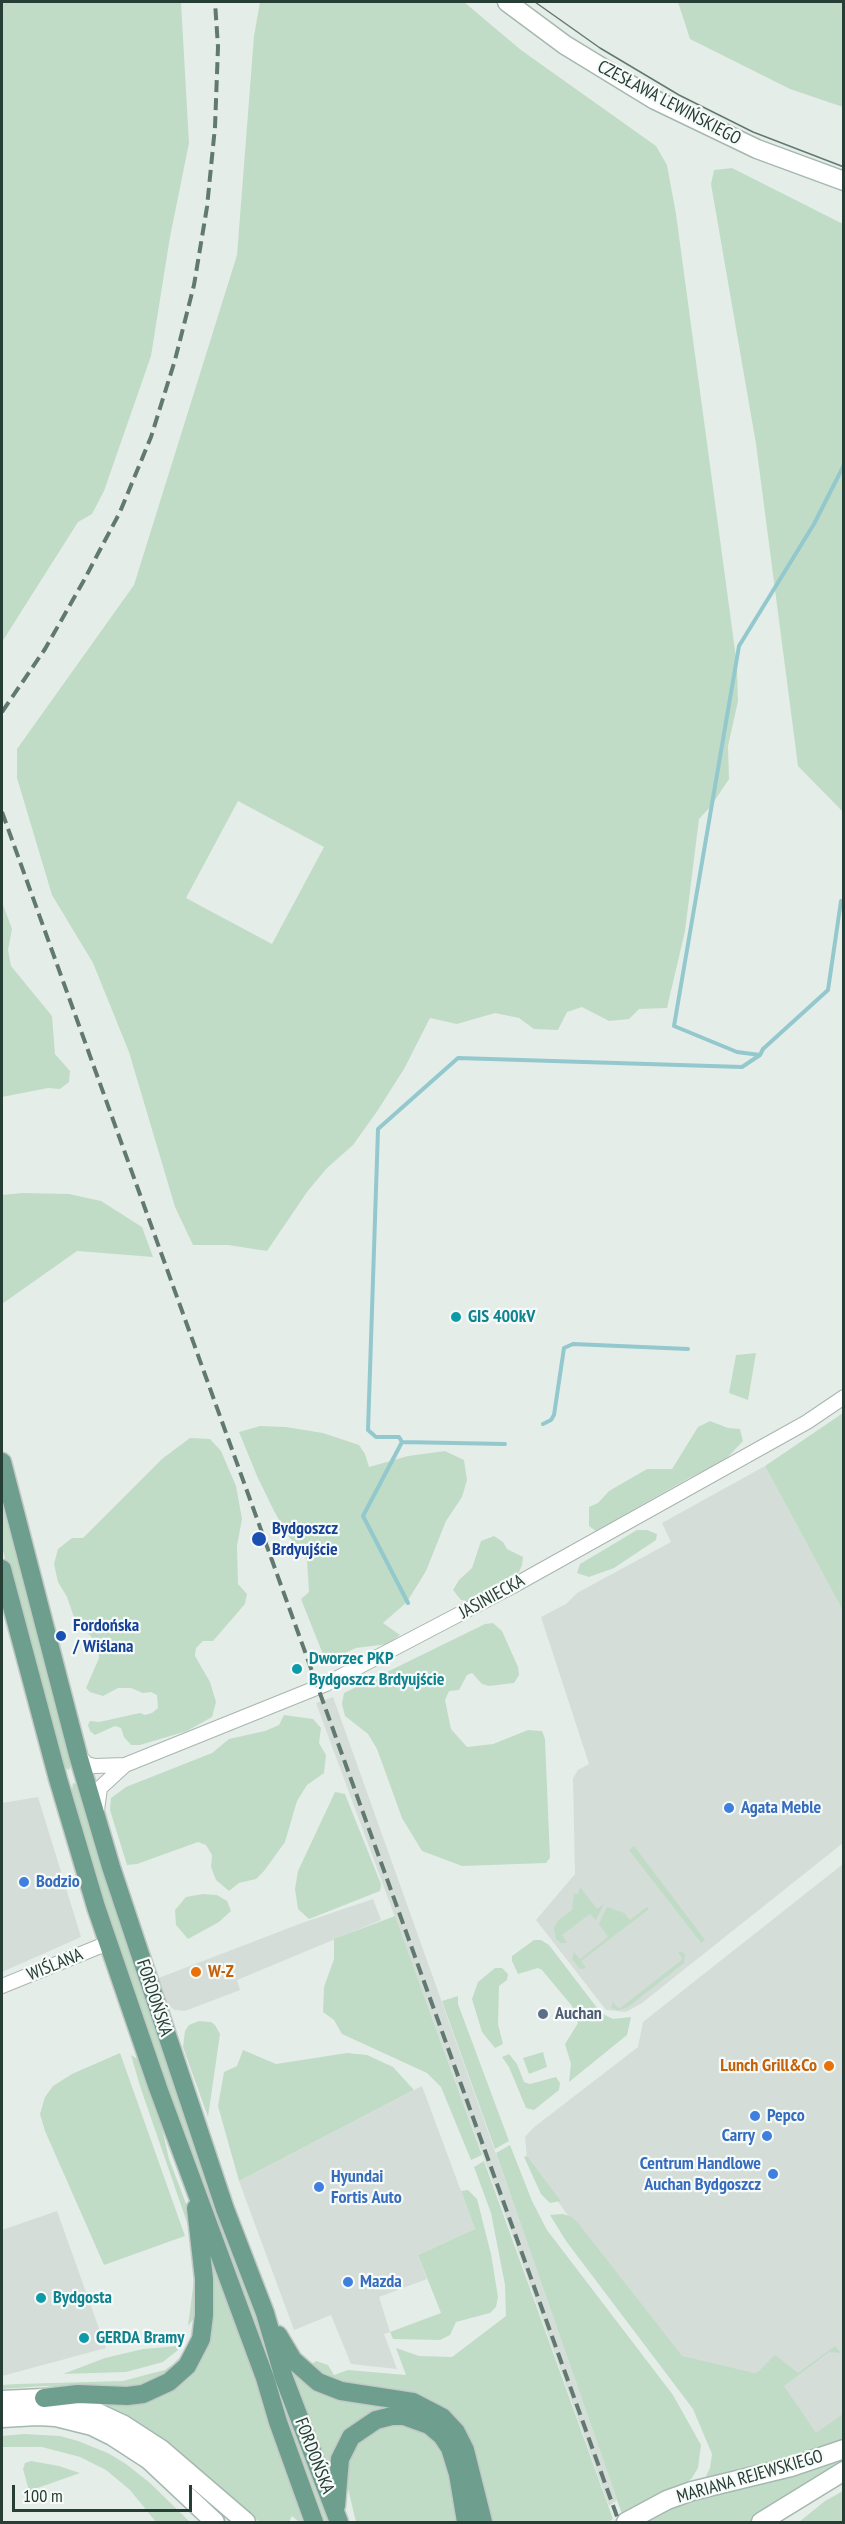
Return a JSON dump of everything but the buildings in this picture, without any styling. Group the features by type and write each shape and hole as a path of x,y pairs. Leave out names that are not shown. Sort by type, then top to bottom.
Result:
{"main road":[{"name":"FORDOŃSKA","path":"2,1462 78,1755 99,1826 195,2120 247,2269 265,2313 280,2367 338,2518"},
{"name":"FORDOŃSKA","path":"2,1569 58,1779 108,1943 265,2378 314,2523"},
{"path":"44,2398 78,2394 127,2396 143,2394 162,2387 187,2366 201,2339 205,2297 195,2189"},
{"path":"265,2313 293,2360 318,2382 341,2391 413,2402 430,2409 447,2422 456,2432 465,2450 483,2523"},
{"path":"338,2518 339,2466 347,2443 356,2432 370,2423 392,2416 404,2416 429,2425 442,2436 450,2448 458,2474 466,2523"}],"street":[{"name":"CZESŁAWA LEWIŃSKIEGO","path":"507,2 565,45 655,100 742,143 843,181"},
{"name":"JASINIECKA","path":"78,1755 87,1764 94,1766 125,1765 326,1684 513,1586 807,1422 843,1397"},
{"name":"JASINIECKA","path":"99,1826 97,1811 100,1788 125,1765"},
{"name":"WIŚLANA","path":"2,1986 108,1943"},
{"path":"2,2400 44,2398 94,2411 142,2436 246,2523"},
{"path":"2,2418 56,2417 92,2426 149,2460 215,2523"},
{"name":"MARIANA REJEWSKIEGO","path":"626,2523 667,2500 692,2491 800,2464 843,2449"},
{"name":"MARIANA REJEWSKIEGO","path":"761,2523 843,2471"}],"shaded area":[{"path":"765,1466 843,1611 843,1843 642,2003 626,2012 606,2010 536,1920 575,1874 573,1778 578,1770 589,1764 541,1617 566,1604 577,1593 671,1542 662,1523"},
{"path":"333,1697 617,2500 609,2506 505,2215 316,1703"},
{"path":"38,1797 81,1937 2,1972 2,1803"},
{"name":"Centrum Handlowe Auchan Bydgoszcz","path":"843,1864 843,2420 815,2439 673,2360 527,2159 525,2137 533,2128 638,2047 643,2022"},
{"path":"373,1899 381,1920 237,1980 240,1990 185,2011 175,2010 167,2005 156,1979 302,1923"},
{"path":"422,2086 475,2229 418,2255 427,2279 379,2297 390,2332 384,2334 397,2369 351,2364 331,2315 294,2330 239,2181"},
{"name":"Bydgosta","path":"57,2211 106,2348 2,2376 2,2230"}],"green space":[{"path":"2,2 181,2 189,143 170,237 151,356 104,491 92,514 78,522 2,642"},
{"path":"260,2 464,2 521,50 656,146 667,165 676,214 737,665 738,701 728,746 729,779 699,819 685,931 667,1008 639,1009 629,1019 609,1021 582,1007 567,1012 558,1030 534,1029 519,1018 495,1013 457,1024 430,1018 404,1069 378,1110 353,1145 327,1168 307,1192 267,1251 228,1245 193,1245 175,1207 129,1052 93,963 52,895 17,778 17,749 134,585 237,255 254,36","holes":["238,801 324,847 272,944 186,898"]},
{"path":"678,2 843,2 843,107 790,89 690,39"},
{"path":"732,168 843,224 843,812 798,766 756,444 711,184 714,170"},
{"path":"2,902 12,929 8,950 11,966 52,1016 55,1054 70,1071 69,1082 60,1089 48,1088 2,1097"},
{"path":"69,1194 101,1201 142,1227 153,1257 77,1251 2,1304 2,1195"},
{"path":"756,1353 748,1400 729,1393 736,1355"},
{"path":"843,1413 843,1611 765,1466"},
{"path":"710,1421 728,1428 740,1429 743,1441 724,1461 689,1478 596,1531 589,1526 589,1507 598,1503 609,1491 647,1469 672,1469 698,1427"},
{"path":"260,1426 286,1427 323,1433 359,1445 369,1467 408,1456 445,1451 464,1460 467,1480 462,1497 446,1521 426,1571 407,1602 383,1623 400,1635 388,1644 356,1648 326,1662 301,1599 309,1592 307,1560 289,1537 274,1511 239,1432"},
{"path":"190,1438 210,1439 221,1451 236,1486 242,1519 237,1546 238,1584 247,1594 245,1604 213,1641 203,1641 196,1648 195,1656 210,1682 216,1702 212,1717 187,1731 140,1745 131,1745 124,1737 121,1728 115,1726 95,1735 90,1731 88,1725 90,1721 99,1722 140,1713 145,1715 152,1713 158,1708 157,1695 131,1688 118,1688 103,1696 90,1692 86,1688 99,1658 98,1648 90,1635 77,1626 67,1597 58,1582 54,1564 58,1549 72,1538 83,1538 162,1459"},
{"path":"2,1496 73,1761 69,1770 60,1765 2,1547"},
{"path":"637,1530 647,1530 657,1534 656,1540 614,1568 589,1577 577,1573 580,1564"},
{"path":"494,1536 503,1542 507,1549 523,1557 519,1572 486,1594 468,1601 461,1600 453,1590 459,1580 472,1568 481,1541"},
{"path":"493,1623 502,1631 518,1667 519,1675 514,1683 489,1686 482,1684 472,1673 467,1675 459,1690 449,1691 445,1700 451,1729 467,1747 493,1744 528,1730 542,1731 545,1739 550,1858 546,1863 462,1866 422,1851 402,1818 377,1749 368,1734 345,1716 342,1704 344,1693 485,1624"},
{"path":"284,1715 313,1719 321,1728 319,1743 326,1755 324,1773 307,1785 297,1801 285,1842 256,1879 239,1883 229,1891 216,1880 211,1867 212,1855 206,1845 198,1842 137,1864 127,1865 110,1810 111,1798 126,1787 212,1753 229,1739 265,1731 279,1725"},
{"path":"73,1783 79,1785 189,2124 280,2386 332,2522 325,2522 168,2095 124,1968 71,1796"},
{"path":"335,1792 345,1794 381,1884 380,1891 309,1919 298,1909 295,1889 298,1871"},
{"path":"634,1846 705,1940 701,1943 629,1850"},
{"path":"580,1887 597,1909 604,1904 596,1920 590,1914 562,1935 567,1943 561,1943 556,1939 554,1928 558,1921 572,1910 574,1894 578,1894"},
{"path":"203,1894 217,1895 227,1901 231,1911 219,1922 188,1939 176,1925 175,1910 186,1897"},
{"path":"607,1907 624,1913 630,1920 647,1907 649,1909 581,1961 586,1968 580,1969 572,1959 574,1952 580,1959 608,1937 599,1924"},
{"path":"395,1916 482,2155 471,2160 441,2087 427,2073 342,2034 334,2020 323,2012 324,1987 334,1959 334,1939"},
{"path":"534,1940 541,1940 549,1945 601,2013 613,2019 631,2017 627,2035 569,2082 571,2064 565,2044 578,2023 572,2006 542,1970 538,1968 518,1974 512,1961 512,1956"},
{"path":"678,1952 685,1955 684,1963 628,2007 619,2010 611,2008 613,2002 619,2009 683,1959"},
{"path":"495,1968 502,1968 508,1974 507,1980 499,1986 498,2024 503,2044 495,2048 482,2032 472,1999 478,1982"},
{"path":"458,1996 458,2004 509,2141 495,2149 442,2001"},
{"path":"199,2021 211,2022 220,2034 208,2117 183,2047 185,2031 189,2025"},
{"path":"243,2050 276,2064 347,2053 367,2055 393,2067 414,2090 239,2181 218,2106 224,2072 237,2066"},
{"path":"543,2052 547,2067 529,2074 523,2058"},
{"path":"120,2053 185,2236 104,2265 45,2131 40,2114 45,2097 53,2086 72,2074"},
{"path":"509,2054 517,2064 524,2082 530,2084 556,2077 560,2083 559,2090 534,2110 526,2108 509,2067 502,2057"},
{"path":"131,2055 139,2060 159,2115 169,2159 187,2206 195,2242 196,2304 195,2317 188,2326 195,2272 193,2240"},
{"path":"510,2145 532,2201 547,2230 673,2395 701,2445 698,2468 692,2478 685,2484 622,2514 496,2153"},
{"path":"527,2156 560,2201 550,2203 541,2194 524,2157"},
{"path":"484,2161 613,2519 608,2522 492,2522 477,2458 466,2434 449,2413 431,2400 417,2395 343,2383 328,2379 308,2367 316,2361 328,2365 334,2375 348,2370 406,2375 396,2348 419,2356 452,2357 506,2316 505,2285 491,2213 474,2167"},
{"path":"468,2190 477,2199 491,2254 498,2297 496,2307 490,2313 456,2322 450,2335 440,2340 393,2339 390,2332 441,2313 418,2255 475,2229 461,2191"},
{"path":"563,2214 572,2217 578,2223 682,2356 754,2373 758,2372 775,2355 798,2373 835,2346 841,2353 829,2352 784,2386 816,2433 843,2414 843,2441 819,2451 705,2478 710,2468 712,2454 693,2409 566,2241 550,2215"},
{"path":"202,2227 257,2380 303,2522 299,2522 292,2516 289,2522 260,2522 79,2399 107,2401 192,2366"},
{"path":"197,2333 192,2347 159,2383 109,2392 45,2386 2,2389 2,2385 17,2384 123,2381 165,2370 185,2352 191,2338"},
{"path":"179,2346 178,2350 163,2362 126,2372 63,2374 105,2358 143,2349"},
{"path":"288,2364 404,2405 382,2411 331,2477"},
{"path":"393,2422 419,2428 443,2448 449,2465 458,2522 356,2522 344,2472 360,2436"},
{"path":"24,2434 60,2436 108,2453 150,2483 190,2522 156,2522 130,2490 106,2470 80,2457 42,2447 2,2447 2,2436"},
{"path":"843,2457 843,2464 751,2522 638,2522 672,2505"},
{"path":"31,2461 59,2466 80,2473 29,2491 23,2469 25,2463"},
{"path":"843,2491 843,2522 799,2522 825,2501"}],"waterway":[{"path":"760,1055 737,1052 674,1026 739,646 814,524 844,465"},
{"path":"408,1603 363,1516 402,1442 399,1437 376,1437 368,1430 378,1129 458,1058 742,1067 760,1055 763,1049 828,990 841,901"},
{"path":"543,1424 551,1420 554,1415 564,1348 573,1344 688,1349"},
{"path":"402,1442 505,1444"}],"tram line":[{"path":"535,2 600,48 679,95 753,132 844,167"}],"railway":[{"path":"2,712 45,649 120,512 151,437 175,360 194,285 207,207 215,127 218,47 215,2"},
{"path":"2,812 619,2522"}],"place":[{"name":"GIS 400kV","path":"456,1317"},
{"name":"Bydgoszcz Brdyujście","path":"259,1539"},
{"name":"Fordońska / Wiślana","path":"61,1636"},
{"name":"Dworzec PKP Bydgoszcz Brdyujście","path":"297,1669"},
{"name":"Agata Meble","path":"729,1808"},
{"name":"Bodzio","path":"24,1882"},
{"name":"W-Z","path":"196,1972"},
{"name":"Auchan","path":"543,2014"},
{"name":"Lunch Grill&Co","path":"829,2066"},
{"name":"Pepco","path":"755,2116"},
{"name":"Carry","path":"767,2136"},
{"name":"Centrum Handlowe Auchan Bydgoszcz","path":"773,2174"},
{"name":"Hyundai Fortis Auto","path":"319,2187"},
{"name":"Mazda","path":"348,2282"},
{"name":"Bydgosta","path":"41,2298"},
{"name":"GERDA Bramy","path":"84,2338"}]}
